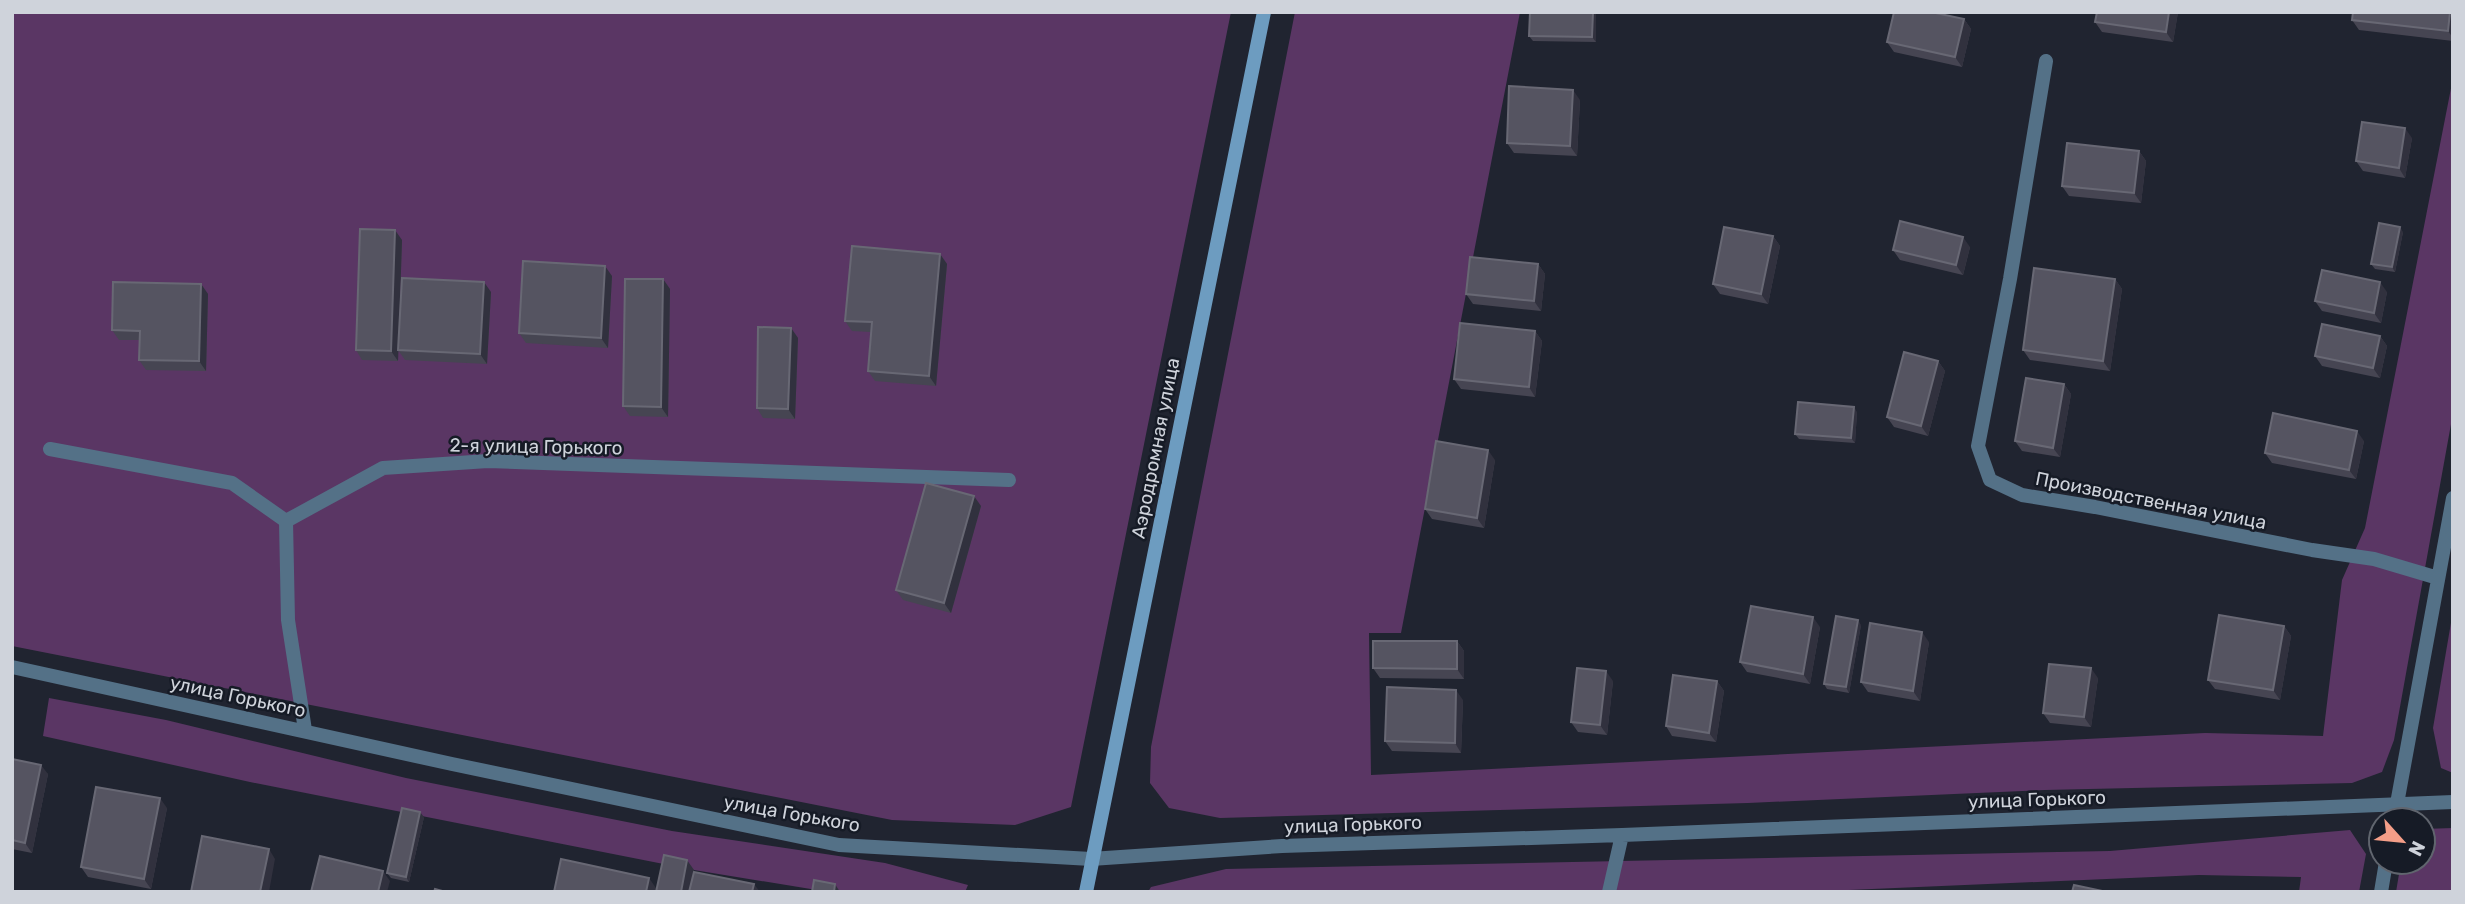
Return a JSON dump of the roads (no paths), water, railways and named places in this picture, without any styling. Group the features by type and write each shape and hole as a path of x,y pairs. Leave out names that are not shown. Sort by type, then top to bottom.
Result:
{"street":[{"name":"Аэродромная улица","path":"1086,892 1264,12"},
{"name":"Производственная улица","path":"2046,61 2010,279 1978,446 1990,480 2022,495 2312,550 2374,559 2438,578"},
{"path":"50,449 232,484 286,521 288,620 305,730"},
{"name":"2-я улица Горького","path":"286,521 383,468 488,461 1009,480"},
{"path":"2397,804 2453,498"},
{"name":"улица Горького","path":"12,667 452,764 839,845 1091,859 1282,846 2453,802"},
{"path":"1609,892 1622,835"}]}
